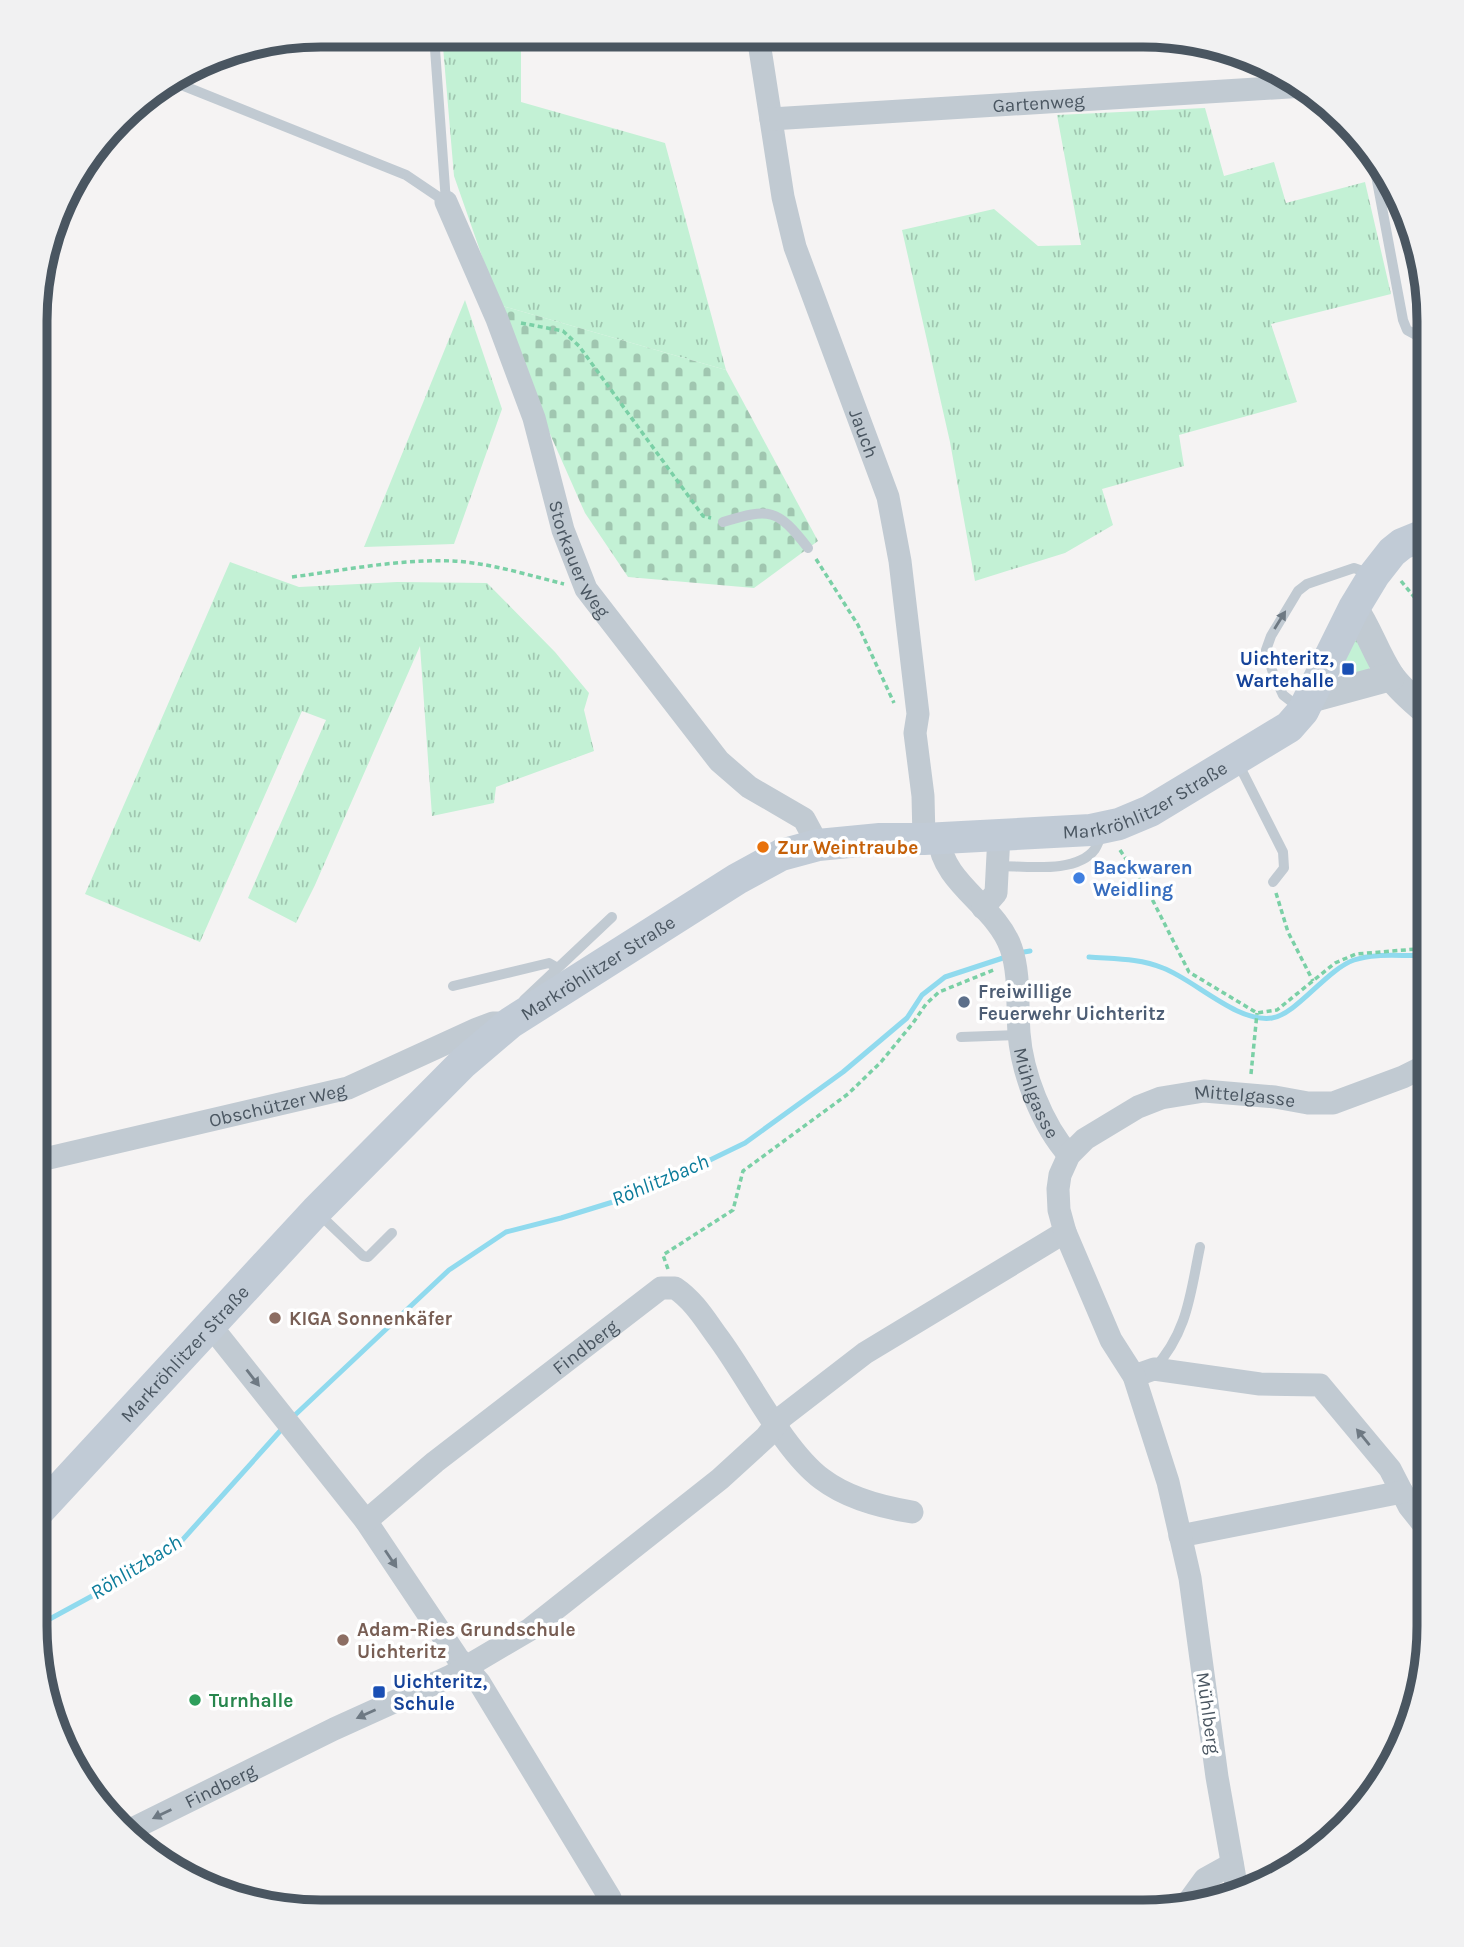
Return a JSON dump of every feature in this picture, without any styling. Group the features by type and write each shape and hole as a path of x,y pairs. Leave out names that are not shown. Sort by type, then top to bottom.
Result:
{"main road":[{"path":"1307,705 1353,608 1380,567 1402,544 1417,538"},
{"name":"Markröhlitzer Straße","path":"47,1502 316,1211 453,1072 510,1023 737,879 781,855 818,845 880,839 1105,828 1119,824 1142,815 1289,727 1307,705"}],"street":[{"name":"Jauch","path":"760,47 783,197 794,247 888,498 900,561 918,714 915,733 931,838"},
{"name":"Gartenweg","path":"771,119 1285,87"},
{"name":"Storkauer Weg","path":"446,202 497,319 534,418 563,530 586,589 719,761 749,787 804,819 818,845"},
{"path":"1353,608 1364,622 1369,637 1391,677 1417,702"},
{"path":"1307,705 1391,677"},
{"path":"983,908 996,894 999,835"},
{"path":"931,838 946,866 1001,928 1012,953"},
{"name":"Mühlgasse","path":"1012,953 1024,1066 1034,1094 1058,1143 1069,1155"},
{"name":"Obschützer Weg","path":"47,1158 348,1088 477,1029 493,1023 510,1023"},
{"name":"Mittelgasse","path":"1069,1155 1085,1139 1138,1107 1161,1098 1204,1091 1249,1094 1308,1103 1333,1103 1417,1070"},
{"name":"Mühlberg","path":"1069,1155 1062,1167 1058,1189 1059,1210 1065,1232 1111,1340 1144,1373 1190,1578 1236,1883"},
{"name":"Findberg","path":"136,1827 334,1729 459,1672 540,1622 720,1479 766,1437 782,1417 864,1353 1065,1232"},
{"name":"Findberg","path":"366,1521 435,1462 662,1288 675,1288"},
{"path":"675,1288 691,1301 732,1355 776,1424 807,1465 824,1481 862,1500 886,1508 912,1512"},
{"path":"210,1325 366,1521 457,1657 459,1672 480,1682 610,1898"},
{"path":"1144,1373 1260,1384 1320,1385 1390,1469 1417,1514"},
{"path":"1180,1536 1402,1492"},
{"path":"1194,1894 1205,1879 1232,1864"}],"lane":[{"path":"435,47 446,202"},
{"path":"182,85 406,175 446,202"},
{"path":"1377,178 1403,320 1407,330 1417,335"},
{"path":"723,522 758,512 775,515 792,528 808,548"},
{"path":"1307,705 1290,703 1283,695 1266,650 1270,636 1298,591 1307,584 1354,568 1380,567"},
{"path":"1235,758 1283,852 1284,868 1273,882"},
{"path":"998,866 1071,865 1084,859 1095,849 1105,828"},
{"path":"510,1023 522,1002 556,967 612,917"},
{"path":"453,986 549,963 556,967"},
{"path":"961,1037 1019,1035"},
{"path":"316,1211 363,1256 368,1257 392,1233"},
{"path":"1144,1373 1169,1349 1185,1320 1200,1247"}],"path":[{"path":"497,319 562,331 579,346 703,516 723,522"},
{"path":"808,548 858,625 900,715 915,733"},
{"path":"292,577 394,562 454,561 509,570 586,589"},
{"path":"1380,567 1417,603"},
{"path":"1105,828 1151,897 1189,972 1257,1013 1277,1010 1335,963 1356,954 1417,949"},
{"path":"1273,882 1288,932 1313,981"},
{"path":"675,1288 663,1255 733,1210 743,1171 848,1094 881,1062 914,1023 926,1003 939,992 1012,953"},
{"path":"1249,1094 1257,1013"}],"green space":[{"path":"443,47 521,47 521,102 665,143 726,370 499,305 454,176"},
{"path":"1205,108 1224,176 1274,162 1286,203 1365,182 1391,294 1271,324 1297,402 1179,435 1184,466 1102,489 1113,525 1065,553 975,581 950,442 902,230 994,209 1038,246 1081,245 1057,115"},
{"path":"465,300 502,409 454,544 364,547"},
{"path":"499,305 726,370 818,541 754,588 628,577 585,513 520,366"},
{"path":"230,562 299,587 397,582 487,583 555,652 589,693 584,710 594,751 496,787 494,803 432,816 420,646 296,923 248,898 326,720 302,711 200,942 85,894"},
{"path":"1355,639 1361,641 1371,665 1369,669 1349,678 1342,673 1339,664"}],"waterway":[{"name":"Röhlitzbach","path":"1018,953 1030,951"},
{"name":"Röhlitzbach","path":"1089,957 1145,962 1175,974 1231,1008 1259,1018 1272,1018 1291,1009 1343,965 1354,960 1382,955 1417,955"},
{"name":"Röhlitzbach","path":"295,1415 449,1270 506,1232 642,1193 745,1143 843,1072 907,1018 922,995 945,977 1009,956"},
{"name":"Röhlitzbach","path":"47,1620 138,1571 177,1546 281,1430"}],"place":[{"name":"Uichteritz, Wartehalle","path":"1348,669"},
{"name":"Zur Weintraube","path":"763,847"},
{"name":"Backwaren Weidling","path":"1079,878"},
{"name":"Freiwillige Feuerwehr Uichteritz","path":"964,1002"},
{"name":"KIGA Sonnenkäfer","path":"275,1318"},
{"name":"Adam-Ries Grundschule Uichteritz","path":"343,1640"},
{"name":"Uichteritz, Schule","path":"379,1692"},
{"name":"Turnhalle","path":"195,1700"}]}
